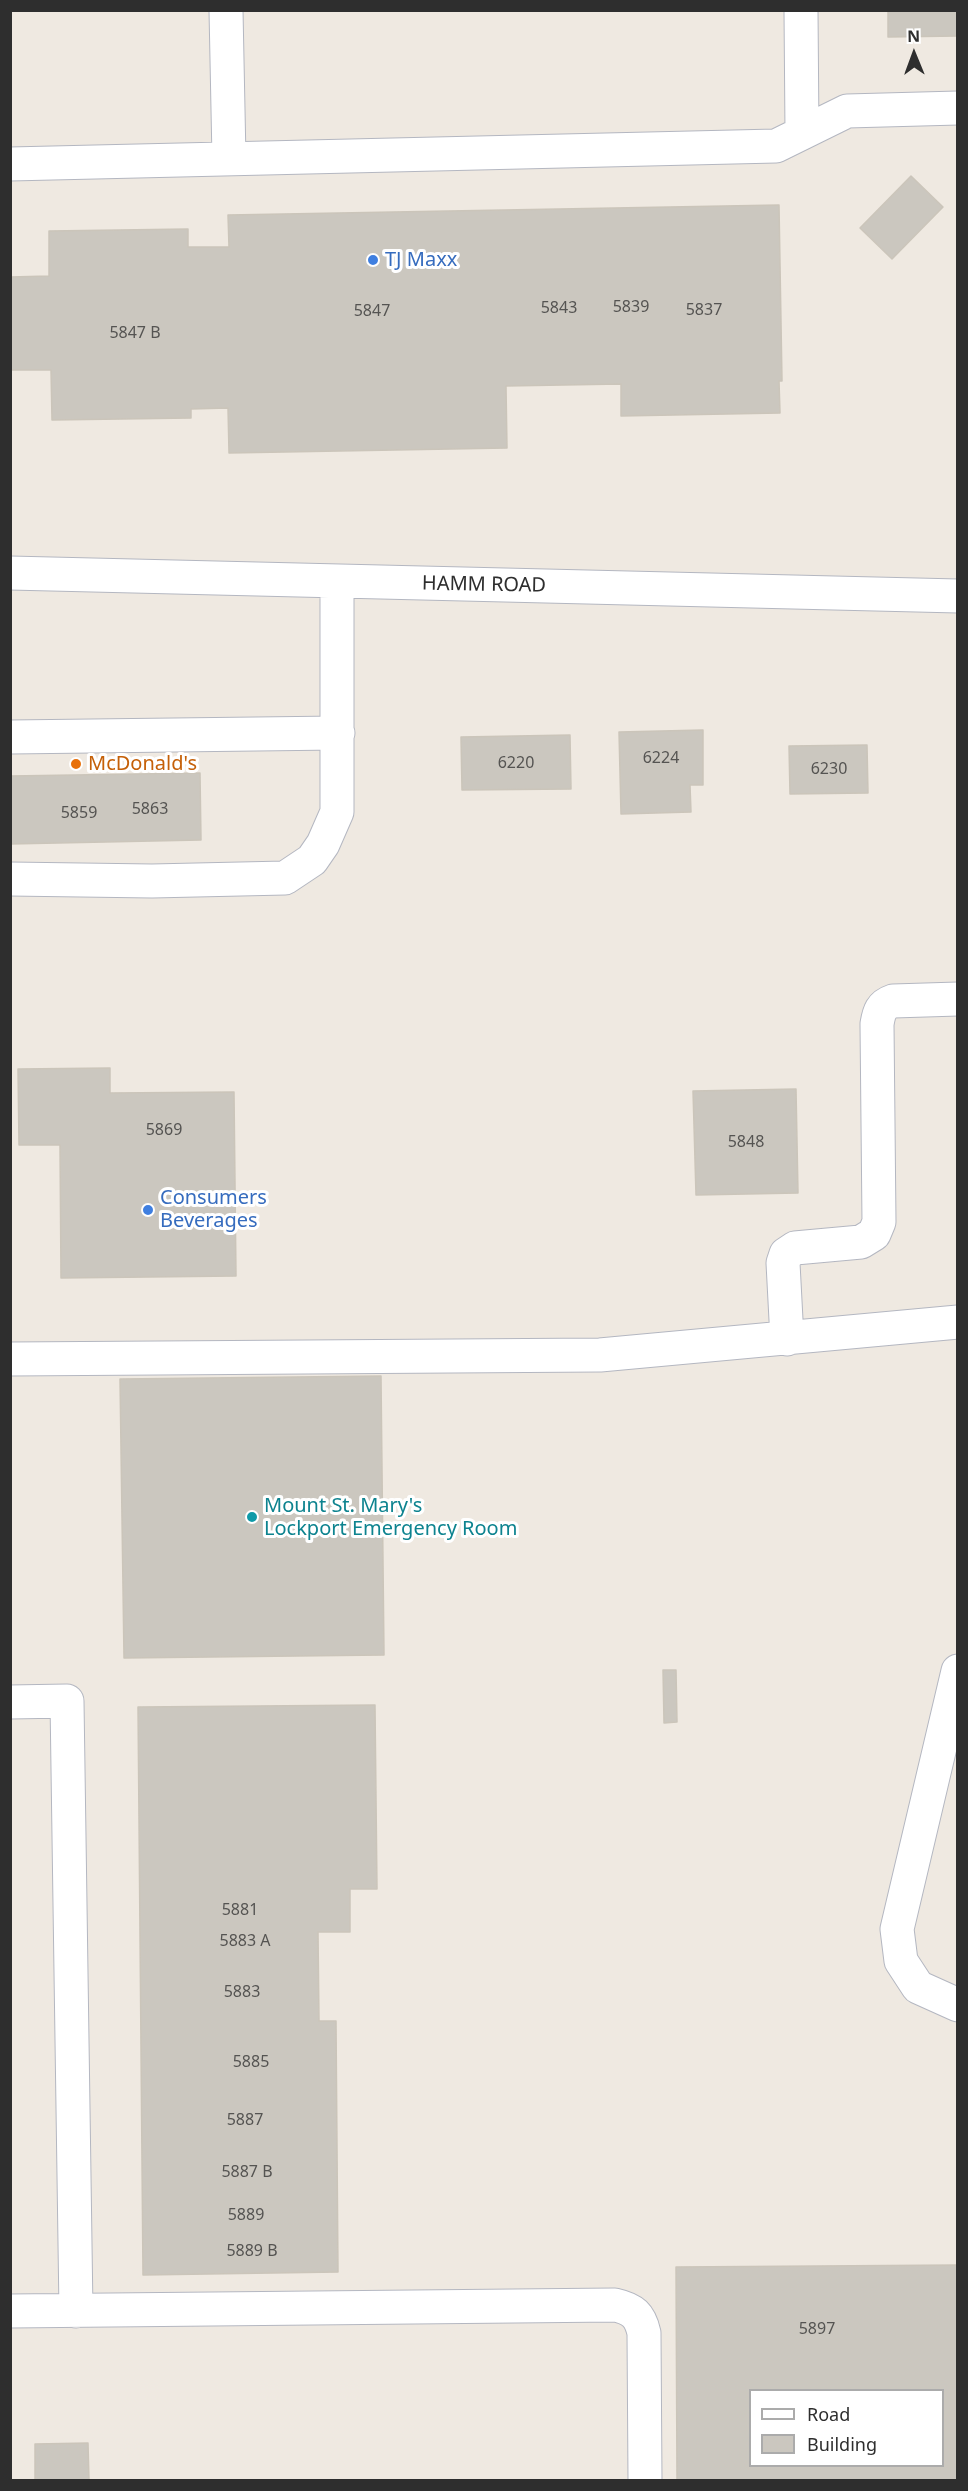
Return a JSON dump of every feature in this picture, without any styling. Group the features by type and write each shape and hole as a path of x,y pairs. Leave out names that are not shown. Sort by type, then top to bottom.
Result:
{"street":[{"path":"226,10 229,159"},
{"path":"801,10 802,133"},
{"path":"10,164 776,146 848,111 957,108"},
{"name":"HAMM ROAD","path":"10,573 957,596"},
{"path":"10,879 152,881 285,878 312,860 323,844 337,812 337,581"},
{"path":"10,737 338,733"},
{"path":"787,1339 783,1263 786,1254 795,1248 861,1242 874,1234 879,1222 877,1024 880,1011 886,1004 893,1001 957,999"},
{"path":"10,1359 600,1355 957,1322"},
{"path":"957,1671 897,1929 901,1961 918,1987 957,2005"},
{"path":"10,1702 67,1701 76,2311"},
{"path":"10,2311 615,2305 629,2308 640,2318 644,2333 645,2481"}],"building":[{"path":"888,10 958,10 958,36 888,37"},
{"path":"911,176 943,207 892,259 860,228"},
{"path":"779,205 782,381 779,381 780,413 621,416 621,384 506,386 507,448 229,453 228,408 191,409 191,418 52,420 51,370 10,370 10,277 49,276 49,231 188,229 188,247 229,247 228,215"},
{"path":"703,730 703,785 690,785 691,812 621,814 619,732"},
{"path":"570,735 571,789 462,790 461,737"},
{"path":"867,745 868,793 790,794 789,746"},
{"path":"200,773 201,840 10,844 10,776"},
{"name":"Consumers Beverages","path":"110,1068 110,1093 234,1092 236,1276 61,1278 60,1145 19,1145 18,1069"},
{"path":"796,1089 798,1193 696,1195 693,1091"},
{"name":"Mount St. Mary's Lockport Emergency Room","path":"381,1376 384,1655 124,1658 120,1379"},
{"path":"663,1670 676,1670 677,1722 664,1723"},
{"path":"375,1705 377,1889 350,1889 350,1932 318,1932 319,2021 336,2021 338,2272 143,2275 138,1707"},
{"path":"958,2265 958,2480 677,2480 676,2267"},
{"path":"88,2443 89,2480 35,2480 35,2444"}],"place":[{"name":"TJ Maxx","path":"373,260"},
{"name":"McDonald's","path":"76,764"},
{"name":"Consumers Beverages","path":"148,1210"},
{"name":"Mount St. Mary's Lockport Emergency Room","path":"252,1517"}]}
